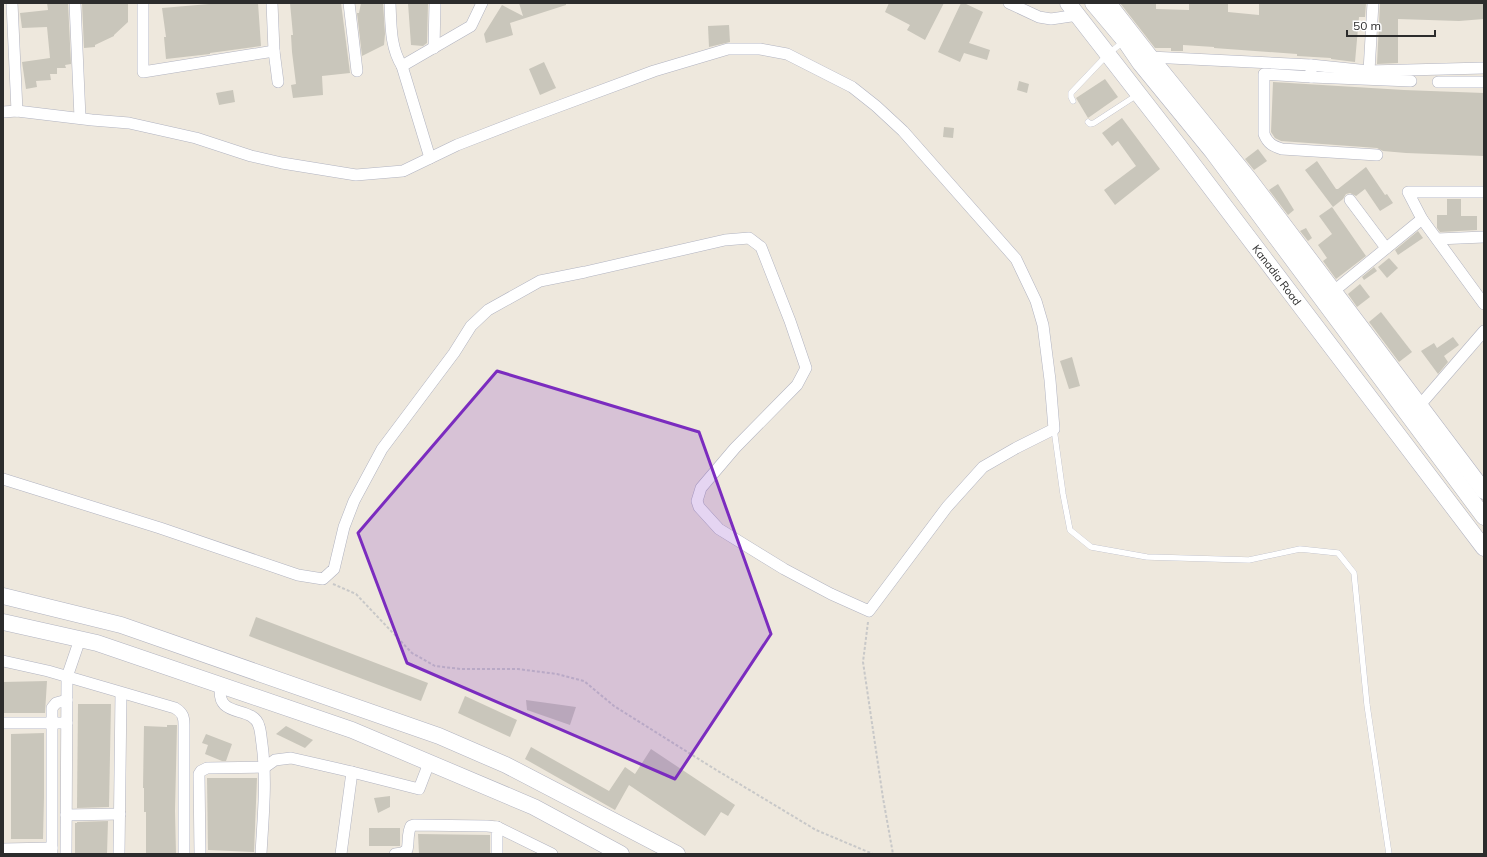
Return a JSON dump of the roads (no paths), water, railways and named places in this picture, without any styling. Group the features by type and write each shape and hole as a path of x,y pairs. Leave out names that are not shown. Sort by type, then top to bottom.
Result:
{"street":[{"path":"12,3 17,111"},
{"path":"75,3 80,118"},
{"path":"143,3 143,72 274,51"},
{"path":"272,3 274,51 278,82"},
{"path":"349,3 356,71"},
{"path":"390,3 392,44 402,66 430,158"},
{"path":"434,48 435,3"},
{"path":"402,66 472,26 482,3"},
{"path":"1009,3 1039,17 1051,19 1078,16"},
{"name":"Kanadia Road","path":"1068,3 1484,548"},
{"name":"Kanadia Road","path":"1093,3 1125,41 1145,60 1212,151 1277,228 1328,296"},
{"path":"1108,3 1145,60 1311,65 1369,71 1382,76 1411,81"},
{"path":"1369,71 1372,3"},
{"path":"3,112 17,111 129,123 196,138 251,156 356,175 403,171 457,145 646,73 728,49 760,49 787,54 852,86 876,106 903,131 1016,259 1036,301 1043,325 1054,429 983,467 946,507 869,611 830,594 784,569 719,529 699,507 697,501 701,488 735,448 797,385 806,368 790,321 760,247 749,238 725,240 540,281 488,310 471,326 454,353 382,449 354,501 344,527 334,569 323,579 298,575 160,528 3,479"},
{"path":"1311,65 1311,77"},
{"path":"1377,155 1282,149 1272,146 1266,140 1264,134 1264,74 1311,77 1382,76 1484,68"},
{"path":"1438,82 1484,82"},
{"path":"1484,192 1408,192 1422,220 1484,304"},
{"path":"1350,200 1386,248"},
{"path":"1328,296 1422,220"},
{"path":"1437,240 1484,238"},
{"path":"1328,296 1420,405 1484,491"},
{"path":"1328,296 1484,517"},
{"path":"1420,405 1484,331"},
{"path":"3,596 121,625 439,736 506,765 677,854"},
{"path":"3,622 97,643 352,730 534,807 621,854"},
{"path":"66,854 67,677 80,639"},
{"path":"3,661 67,677 175,708 181,712 184,718 184,854"},
{"path":"221,685 219,692 221,702 226,707 251,716 259,726 265,767 261,854"},
{"path":"119,854 121,693"},
{"path":"3,849 52,851 52,708 56,703 67,700"},
{"path":"3,723 67,724"},
{"path":"200,854 199,774 201,770 206,768 265,767 275,760 291,758 419,789 429,763"},
{"path":"341,854 352,772"},
{"path":"66,815 120,814"},
{"path":"395,854 402,853 407,850 409,829 411,826 496,827 552,854"},
{"path":"496,827 496,854"}],"lane":[{"path":"1074,101 1071,97 1072,93 1108,54 1125,41"},
{"path":"1088,122 1090,124 1094,123 1138,94"},
{"path":"1054,429 1063,494 1070,530 1091,546 1147,557 1249,560 1300,549 1338,553 1354,573 1367,705 1389,854"}]}
